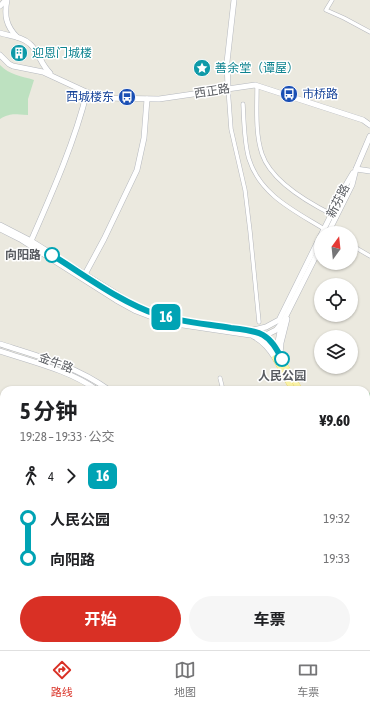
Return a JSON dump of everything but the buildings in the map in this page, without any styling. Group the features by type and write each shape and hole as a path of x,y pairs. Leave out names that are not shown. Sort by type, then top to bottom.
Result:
{"main road":[{"path":"0,6 7,0"},
{"path":"7,0 5,12 6,20 10,29 18,38"},
{"path":"228,88 227,62 234,0"},
{"name":"西正路","path":"0,33 18,38 31,44 44,66 52,75"},
{"name":"西正路","path":"0,55 13,66 37,70 52,75 103,98 170,98 248,85 257,86 363,120 370,125"},
{"path":"31,241 58,179 87,92"},
{"path":"84,277 104,239 136,170 144,138 147,99"},
{"name":"新芬路","path":"329,226 352,185 356,169 370,136"},
{"path":"356,169 370,171"},
{"path":"0,224 31,241 136,311 176,324 263,335 270,340 276,349"},
{"path":"0,230 20,239 84,277"},
{"name":"新芬路","path":"290,303 314,255"},
{"path":"278,360 276,349 282,323 290,303 314,259"},
{"path":"250,333 275,323 290,303"},
{"path":"278,360 290,303"},
{"path":"263,335 276,330 289,311"},
{"path":"250,333 265,344 278,360 292,386"},
{"name":"金牛路","path":"0,344 65,365 83,373 103,386"},
{"path":"0,351 56,369 91,386"},
{"path":"284,370 297,386"}],"street":[{"path":"332,0 326,10 370,32"},
{"path":"257,86 258,130 262,153 267,163 274,174 284,183 314,205 334,216"},
{"path":"228,88 231,129 245,190 259,322"},
{"path":"243,104 248,158 257,178 266,189 280,201 315,226"},
{"path":"358,249 370,256"},
{"path":"220,378 222,386"}],"green space":[{"path":"0,65 7,71 34,80 28,99 28,115 16,114 0,119"}],"bus line":[{"name":"16","path":"52,255 118,296 138,307 158,315 176,320 250,330 263,335 275,346 282,359"}],"place":[{"name":"迎恩门城楼","path":"19,53"},
{"name":"善余堂（谭屋）","path":"202,68"},
{"name":"市桥路","path":"289,94"},
{"name":"西城楼东","path":"127,97"},
{"name":"向阳路","path":"52,255"},
{"name":"人民公园","path":"282,359"}]}
